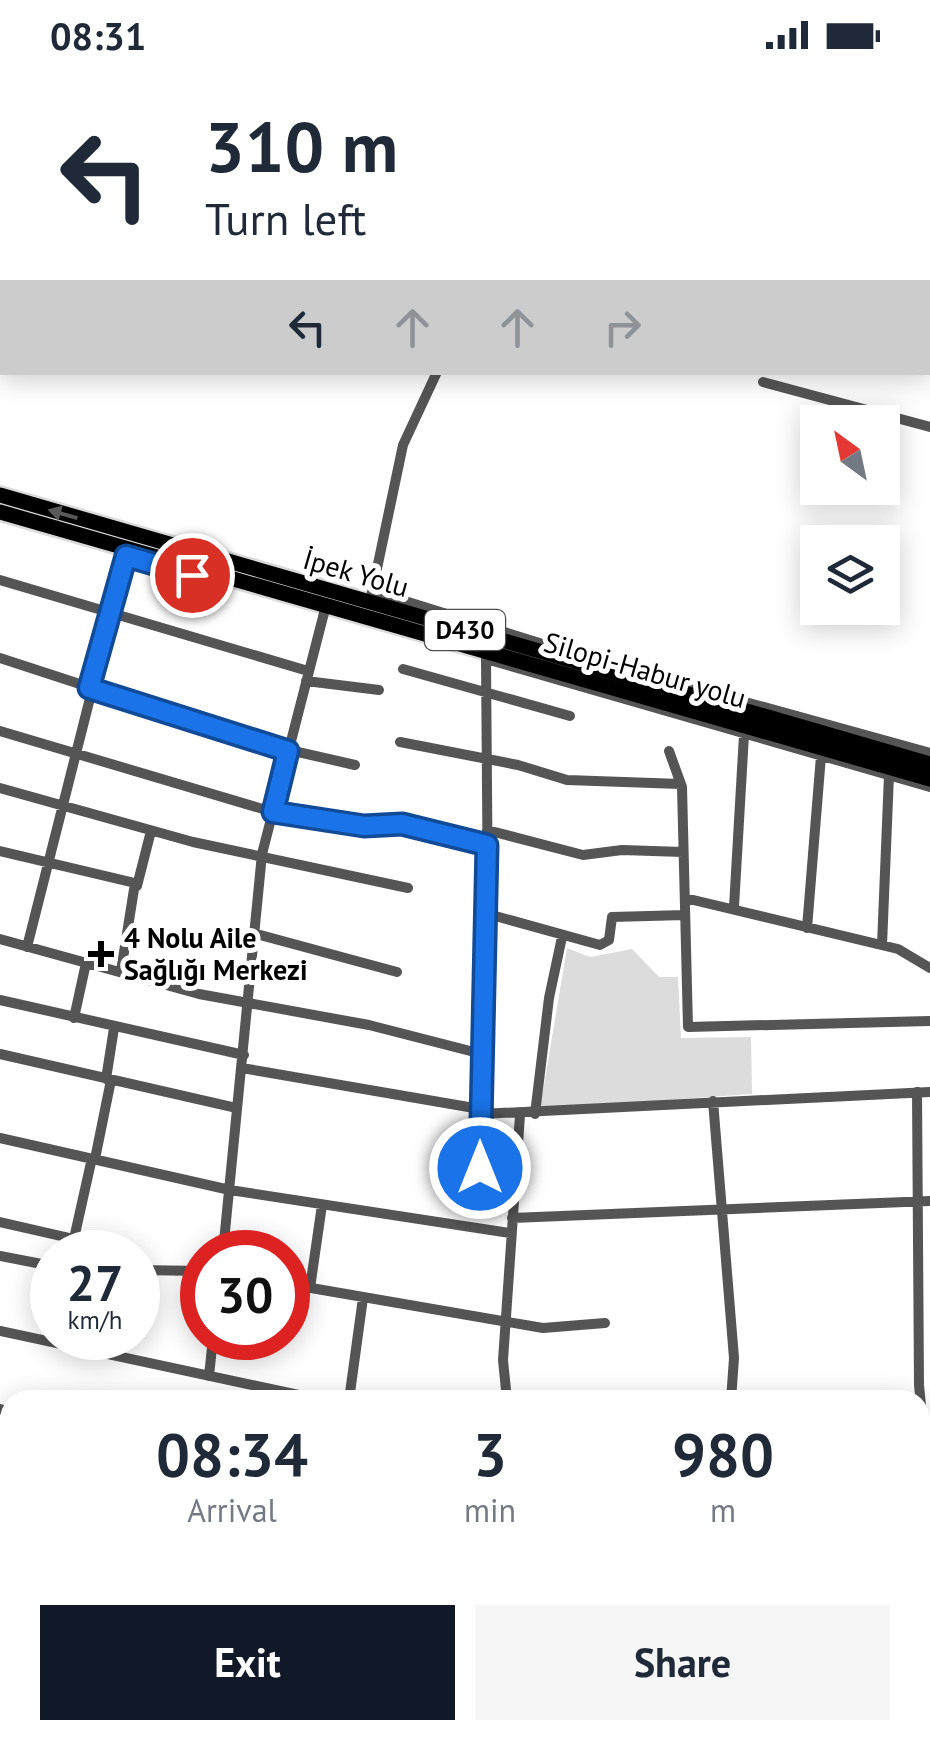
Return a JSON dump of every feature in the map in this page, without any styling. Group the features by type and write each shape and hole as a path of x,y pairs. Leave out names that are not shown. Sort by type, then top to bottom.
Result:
{"highway":[{"name":"İpek Yolu","path":"0,495 234,571 371,597 930,764"},
{"name":"Silopi-Habur yolu","path":"0,515 234,571 930,779"}],"street":[{"path":"436,375 402,445 371,597 930,753"},
{"path":"763,382 930,427"},
{"path":"0,515 126,556 930,788"},
{"path":"27,948 89,688 126,556"},
{"path":"0,580 307,676 379,690"},
{"path":"225,1230 262,859 324,612"},
{"path":"0,658 288,751 355,765"},
{"path":"480,1168 488,914 486,659"},
{"path":"403,668 570,716"},
{"path":"0,731 273,812 364,826 402,824 487,845"},
{"path":"734,907 744,735"},
{"path":"400,742 485,762 518,765 567,780 681,784"},
{"path":"669,751 681,784 686,1024 690,1028 930,1021"},
{"path":"807,928 820,756"},
{"path":"882,945 889,776"},
{"path":"0,788 262,859 408,888"},
{"path":"487,830 583,855 622,850 683,852"},
{"path":"121,972 151,831"},
{"path":"0,851 137,886"},
{"path":"685,898 882,945 911,954 930,968"},
{"path":"488,914 600,945 609,940 612,917 685,916"},
{"path":"253,934 397,972"},
{"path":"535,1114 549,998 562,936"},
{"path":"0,939 248,1003 369,1026 482,1054"},
{"path":"74,1018 86,964"},
{"path":"0,1000 244,1055"},
{"path":"76,1230 94,1158 114,1028"},
{"path":"0,1054 238,1108"},
{"path":"242,1068 480,1112 520,1115 713,1101 924,1092 921,1390"},
{"path":"713,1101 734,1358 731,1390"},
{"path":"506,1390 504,1323 520,1115"},
{"path":"0,1138 230,1190 510,1233"},
{"path":"512,1218 924,1201"},
{"path":"322,1205 310,1288 542,1328 604,1323"},
{"path":"0,1222 37,1230"},
{"path":"0,1256 30,1262"},
{"path":"354,1390 363,1298"},
{"path":"0,1331 275,1390"},
{"path":"210,1376 212,1360"}],"shaded area":[{"path":"567,948 590,957 632,949 659,977 678,977 681,1038 751,1037 752,1094 540,1109"}],"place":[{"name":"4 Nolu Aile Sağlığı Merkezi","path":"101,954"}],"route":[{"path":"192,575 126,556 89,688 288,751 273,812 364,826 402,824 487,845 480,1168"}]}
